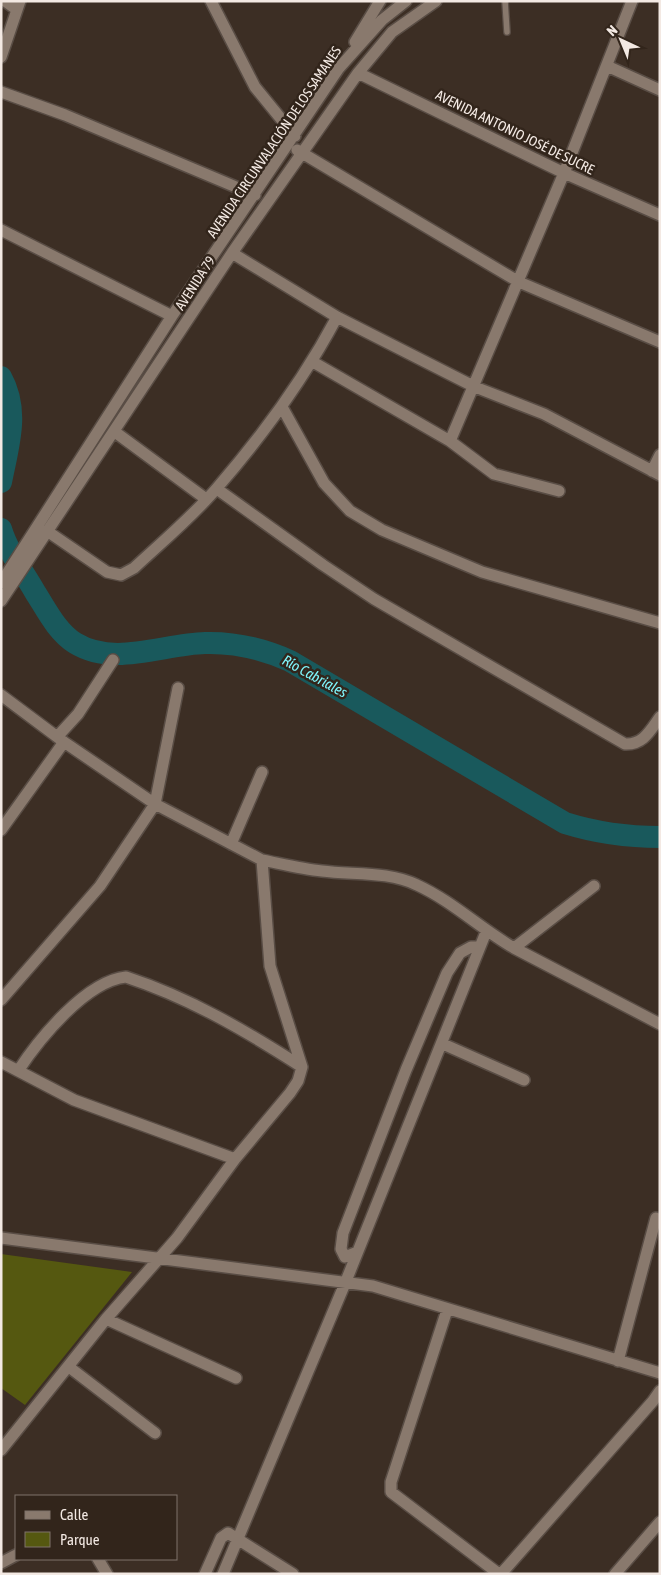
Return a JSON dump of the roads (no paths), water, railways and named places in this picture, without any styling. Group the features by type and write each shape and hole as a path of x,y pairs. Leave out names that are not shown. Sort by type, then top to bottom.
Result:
{"street":[{"path":"1,56 18,5 5,1"},
{"path":"211,1 255,87 302,153 519,282 660,342"},
{"path":"339,68 380,1"},
{"name":"AVENIDA CIRCUNVALACIÓN DE LOS SAMANES","path":"35,541 172,316 339,68 382,20 406,1"},
{"name":"AVENIDA 79","path":"1,583 35,541 48,530 115,432 232,253 358,73 392,32 436,1"},
{"path":"450,442 564,173 632,1"},
{"path":"607,66 660,90"},
{"name":"AVENIDA ANTONIO JOSÉ DE SUCRE","path":"358,73 564,173 660,215"},
{"path":"1,92 65,115 255,195"},
{"path":"1,230 172,316"},
{"path":"232,253 337,317 475,386 544,414 656,473 660,455"},
{"path":"48,530 107,572 122,575 134,568 217,489 282,407 313,362 337,317"},
{"path":"313,362 450,442 494,474 559,491"},
{"path":"282,407 324,484 350,511 382,530 482,572 660,623"},
{"path":"115,432 206,499"},
{"path":"217,489 322,565 374,598 625,744 634,744 642,741 660,718"},
{"name":"AVENIDA 79","path":"1,601 35,541"},
{"path":"1,830 113,660"},
{"path":"1,1000 100,886 155,804 178,688"},
{"path":"1,695 61,740 155,804 262,860 321,871 379,875 416,884 447,902 486,932 660,1024"},
{"path":"231,844 262,772"},
{"path":"1,1450 70,1367 106,1319 160,1259 235,1159 298,1081 302,1067 270,966 262,860"},
{"path":"514,948 594,886"},
{"path":"223,1574 346,1281 443,1044 486,932"},
{"path":"357,1252 344,1256 340,1249 343,1233 406,1070 447,973 460,953 471,947 480,947"},
{"path":"18,1071 32,1050 70,1010 101,985 114,978 126,977 198,1005 247,1031 302,1067"},
{"path":"443,1044 524,1080"},
{"path":"1,1062 74,1100 235,1159"},
{"path":"618,1361 656,1218"},
{"path":"1,1238 346,1281 373,1286 447,1310 660,1373"},
{"path":"447,1310 391,1482 391,1492 500,1574 660,1391"},
{"path":"106,1319 236,1378"},
{"path":"70,1367 155,1433"},
{"path":"615,1574 660,1522"},
{"path":"205,1574 221,1538 228,1533 238,1537 294,1574"},
{"path":"1,1563 15,1556"},
{"path":"99,1560 107,1574"}],"lane":[{"path":"505,1 507,32"}],"waterway":[{"name":"Río Cabriales","path":"1,377 7,390 11,416 11,429 1,482"},
{"name":"Río Cabriales","path":"1,529 12,554 57,627 75,643 90,650 122,654 205,643 238,645 270,653 290,661 565,823 612,834 660,837"}]}
